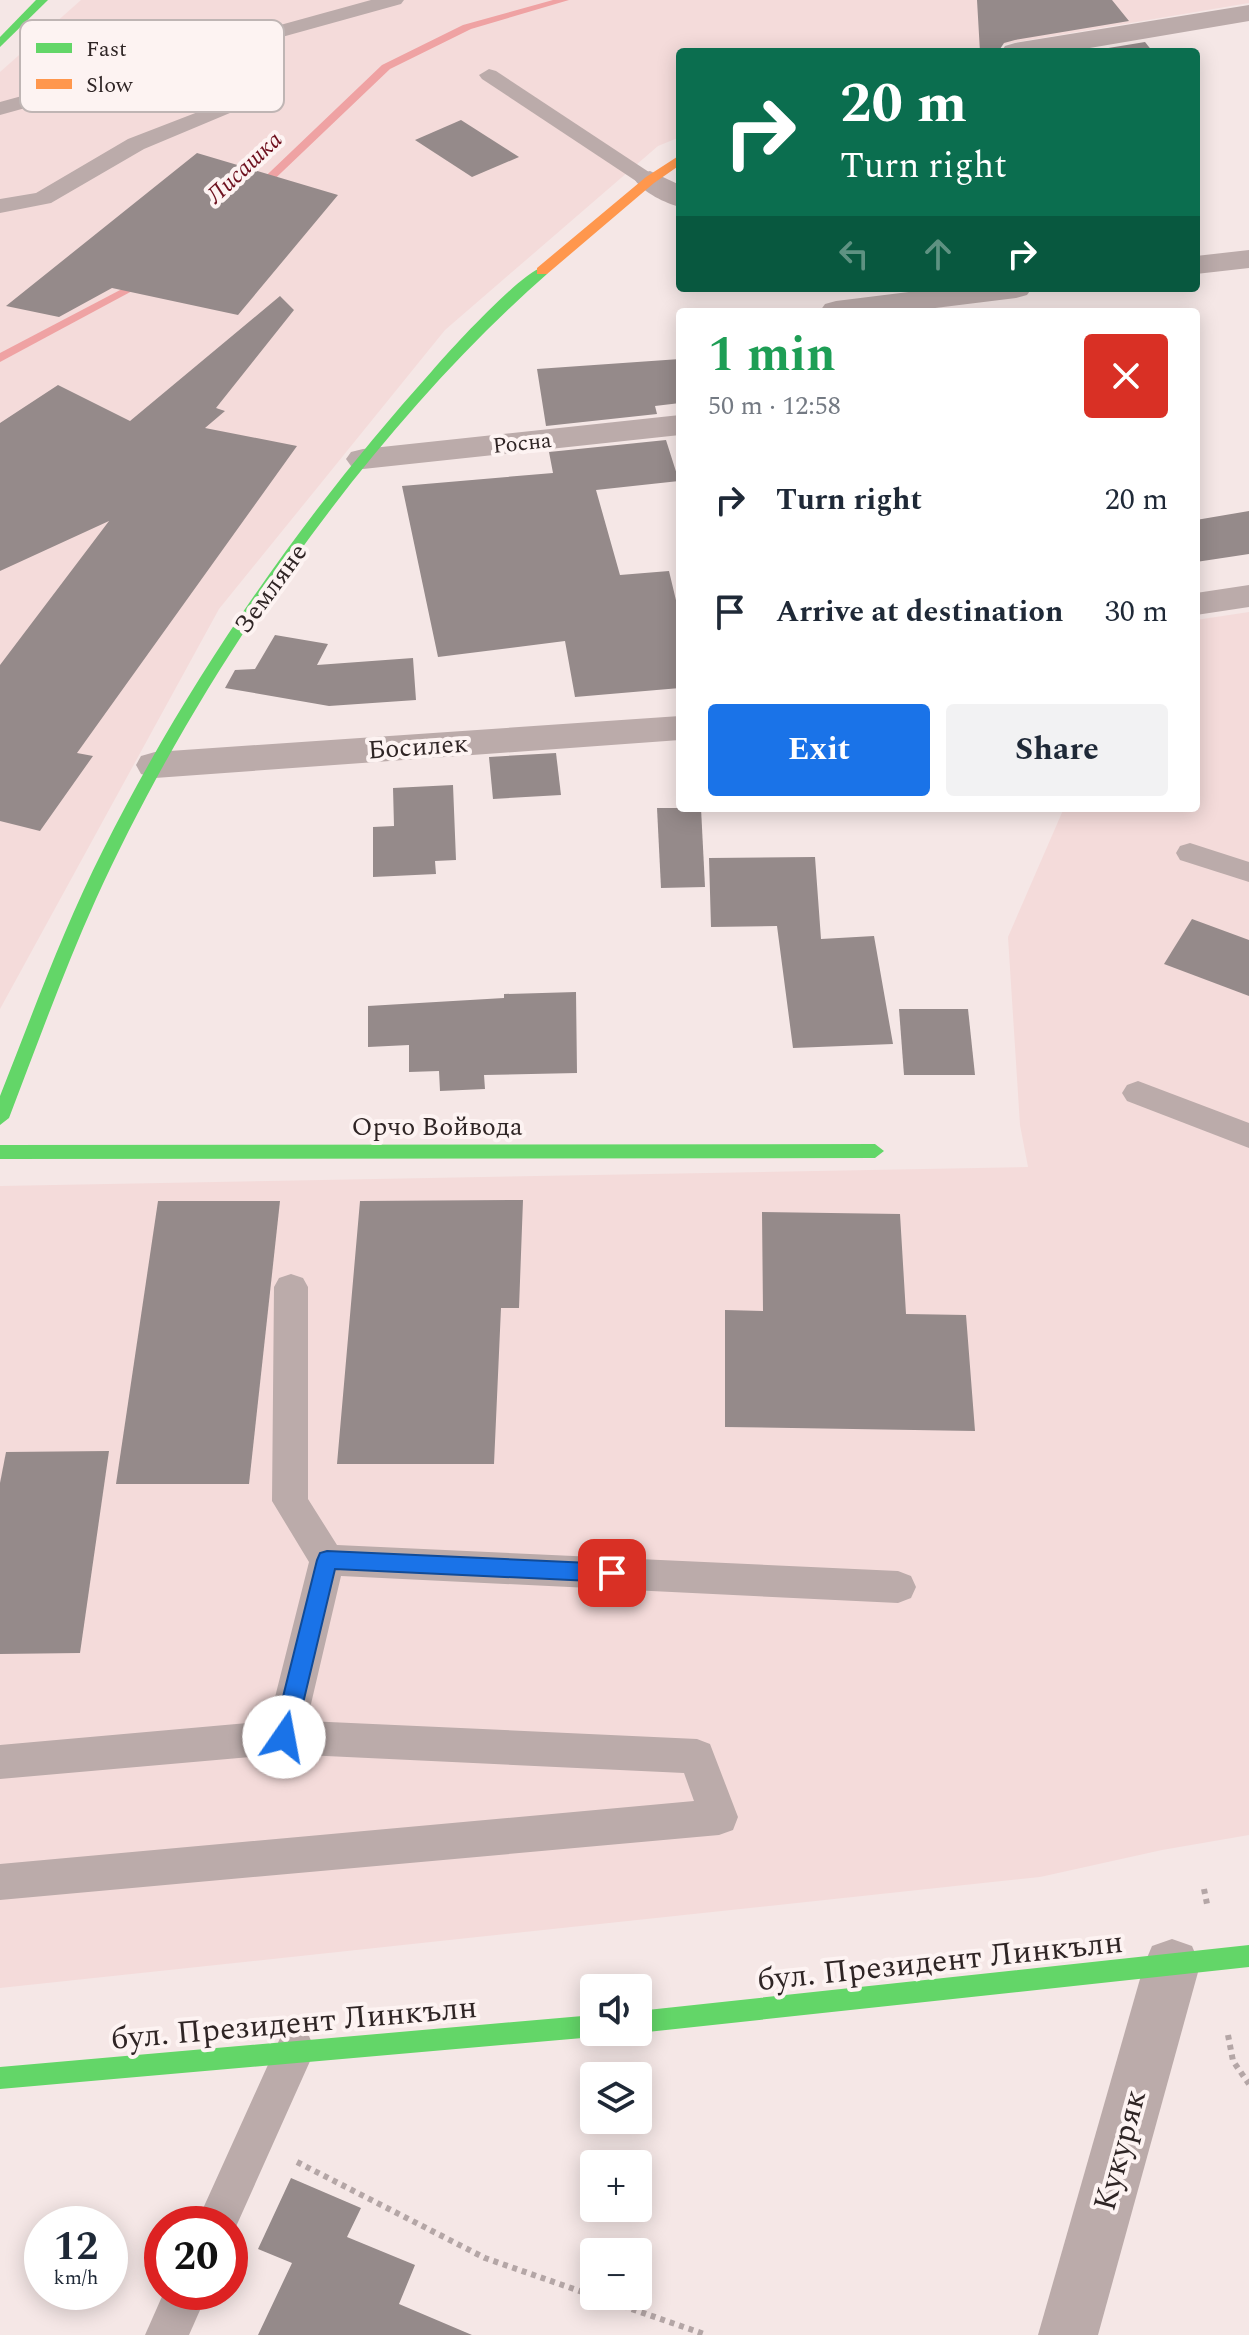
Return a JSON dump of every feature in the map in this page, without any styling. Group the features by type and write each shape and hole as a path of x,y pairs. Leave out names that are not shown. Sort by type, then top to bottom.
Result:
{"street":[{"path":"23,20 42,0"},
{"path":"1039,48 1249,13"},
{"path":"0,44 20,23"},
{"name":"Земляне","path":"0,1118 88,900 155,765 242,624 363,459 494,311 650,180 676,162"},
{"path":"650,180 676,196"},
{"path":"1200,265 1249,259"},
{"path":"830,306 975,292"},
{"name":"Росна","path":"363,459 676,425"},
{"path":"1200,603 1249,596"},
{"name":"Босилек","path":"155,765 676,728"},
{"name":"Орчо Войвода","path":"0,1152 875,1151"},
{"name":"бул. Президент Линкълн","path":"652,2021 1249,1956"},
{"name":"Кукуряк","path":"1068,2335 1172,1965"},
{"name":"бул. Президент Линкълн","path":"0,2078 580,2027"}],"lane":[{"path":"284,30 394,0"},
{"path":"489,75 650,180"},
{"path":"0,109 20,103"},
{"path":"0,206 43,198 136,144 215,112"},
{"path":"1190,853 1249,872"},
{"path":"1138,1093 1249,1136"},
{"path":"284,1737 327,1560 290,1501 291,1287"},
{"path":"327,1560 898,1587"},
{"path":"0,1762 284,1737 697,1756 719,1817 0,1882"},
{"path":"225,2206 295,2050"},
{"path":"167,2335 178,2310"}],"path":[{"path":"1204,1889 1207,1904"},
{"path":"1228,2035 1233,2061 1249,2084"},
{"path":"291,2159 485,2258 580,2291"},
{"path":"635,2310 707,2335"}],"shaded area":[{"path":"81,0 1249,0 1249,3 982,48 676,48 676,139 658,146 445,330 219,609 0,1009 0,72 20,54 20,112 284,112 284,20 58,20"},
{"path":"1249,612 1249,1835 1162,1850 1040,1877 0,1988 0,1186 1028,1167 1020,1125 1008,937 1062,812 1200,812 1200,619"}],"building":[{"path":"977,0 1112,0 1129,21 1015,40 1004,43 1001,48 980,48"},
{"path":"1145,42 1150,48 1108,48"},
{"path":"461,120 519,157 472,177 415,140"},
{"path":"197,153 338,195 238,315 112,288 59,317 6,306"},
{"path":"280,296 294,310 216,408 225,411 205,428 297,446 77,753 93,756 40,831 0,821 0,665 109,521 0,571 0,423 58,385 130,421"},
{"path":"676,359 676,403 655,406 657,414 546,426 537,369"},
{"path":"666,440 676,481 596,490 620,575 669,571 676,600 676,688 575,697 565,641 438,657 402,486 553,473 549,452"},
{"path":"1249,511 1249,554 1200,561 1200,519"},
{"path":"275,635 328,644 317,665 413,658 416,700 329,706 225,688 235,670 255,669"},
{"path":"556,753 561,795 493,799 489,757"},
{"path":"453,785 456,860 435,861 436,874 373,877 373,827 394,826 393,788"},
{"path":"657,808 701,812 705,887 661,888"},
{"path":"815,857 821,939 874,936 893,1044 793,1048 777,926 711,927 709,858"},
{"path":"1192,919 1249,940 1249,996 1164,964"},
{"path":"576,992 577,1073 484,1075 485,1089 440,1091 439,1071 409,1072 409,1045 368,1047 368,1006 504,998 504,994"},
{"path":"899,1009 968,1009 975,1075 904,1075"},
{"path":"523,1200 519,1308 501,1308 494,1464 337,1464 360,1201"},
{"path":"158,1201 280,1201 249,1484 116,1484"},
{"path":"762,1212 900,1214 906,1314 966,1315 975,1431 725,1427 725,1310 763,1311"},
{"path":"109,1451 80,1653 0,1654 0,1483 6,1452"},
{"path":"291,2178 361,2208 347,2237 415,2265 399,2304 472,2335 258,2335 292,2263 258,2249"}],"waterway":[{"name":"Лисашка","path":"257,190 386,67 467,27 564,0"},
{"name":"Лисашка","path":"0,358 143,281"}],"traffic: fast":[{"path":"23,20 42,0"},
{"path":"0,44 20,23"},
{"path":"0,1118 88,899 136,803 189,710 309,532 390,428 447,362 542,271"},
{"path":"0,1152 875,1151"},
{"path":"652,2020 1249,1956"},
{"path":"0,2078 580,2027"}],"traffic: slow":[{"path":"542,271 676,162"}],"route":[{"path":"284,1737 327,1560 612,1573"}]}
